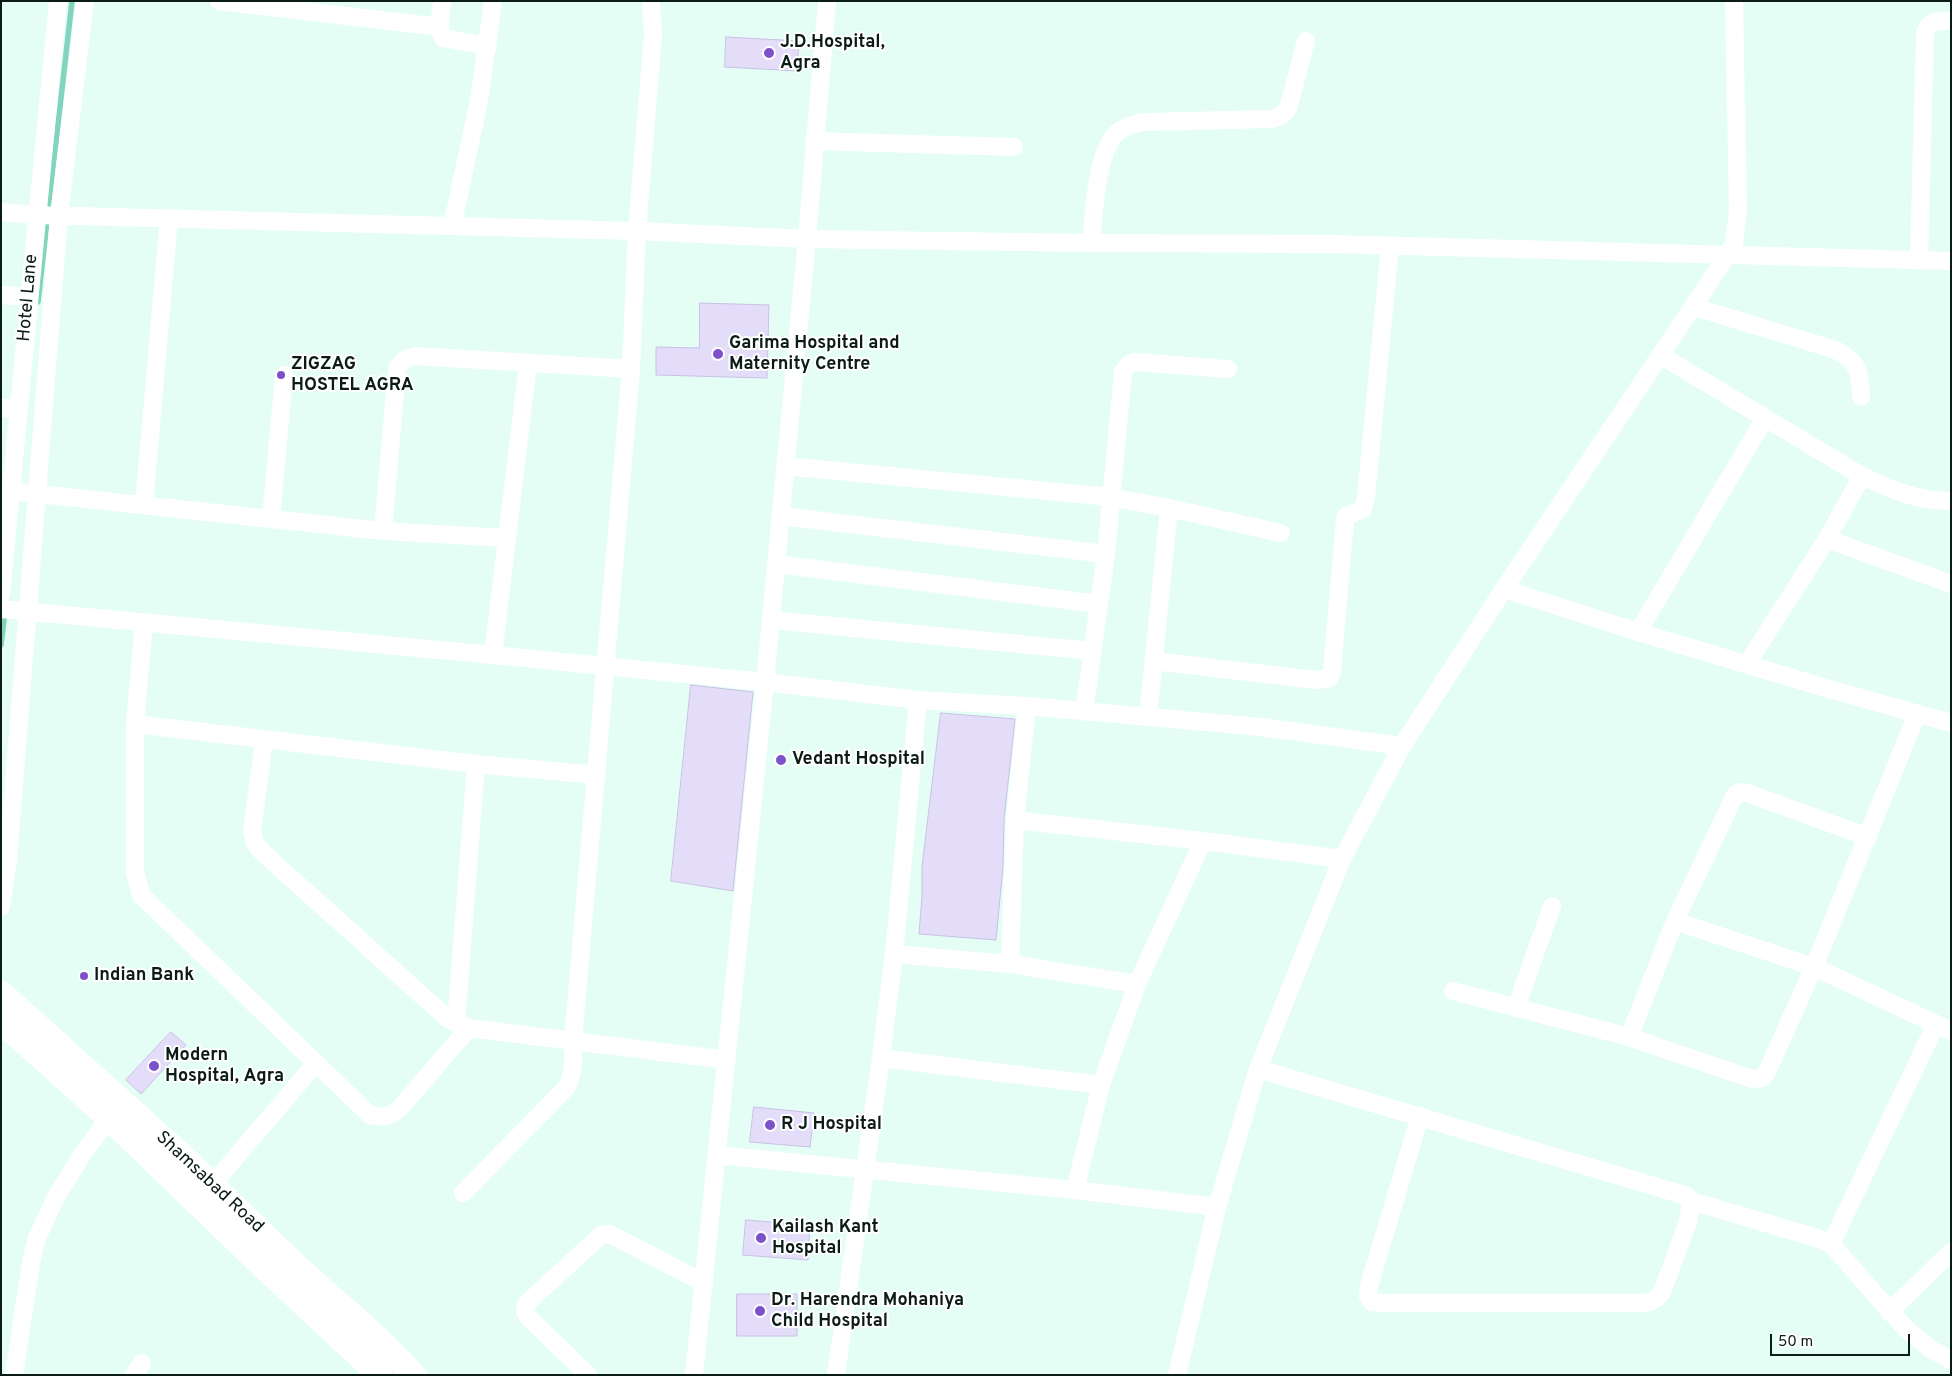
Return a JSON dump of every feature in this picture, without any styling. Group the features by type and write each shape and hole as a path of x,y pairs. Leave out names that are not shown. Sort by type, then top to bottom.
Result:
{"main road":[{"name":"Shamsabad Road","path":"1,993 178,1152 414,1375"},
{"name":"Shamsabad Road","path":"1,1021 109,1118 380,1375"}],"street":[{"name":"Hotel Lane","path":"1,596 25,492 10,409 29,297 50,215 58,1"},
{"path":"1,907 8,860 15,610 50,215 85,1"},
{"path":"219,1 339,8 440,27"},
{"path":"442,1 440,34 446,40 488,46"},
{"path":"452,226 479,101 493,1"},
{"path":"463,1193 566,1088 572,1073 573,1040 631,369 637,231 652,34 651,1"},
{"path":"694,1375 765,682 807,240 827,1"},
{"path":"1177,1375 1217,1207 1258,1069 1342,859 1402,746 1504,589 1694,307 1734,244 1738,211 1734,1"},
{"path":"1919,260 1925,33 1927,27 1932,23 1951,21"},
{"path":"1091,244 1102,158 1108,144 1117,132 1132,124 1147,122 1272,119 1280,116 1286,112 1289,105 1306,41"},
{"path":"814,141 1014,147"},
{"path":"1,212 50,215 637,231 807,240 1091,244 1324,244 1728,254 1951,262"},
{"path":"144,505 169,218"},
{"path":"1154,662 1316,680 1329,678 1332,671 1345,520 1346,516 1363,508 1366,497 1390,246"},
{"path":"1,295 29,297"},
{"path":"1694,307 1842,353 1855,363 1859,371 1861,397"},
{"path":"1660,355 1862,476 1913,498 1951,501"},
{"path":"383,531 397,369 400,362 406,358 415,356 631,369"},
{"path":"1084,712 1106,554 1110,497 1125,367 1135,362 1228,369"},
{"path":"492,655 528,363"},
{"path":"271,519 284,375"},
{"path":"1638,632 1765,418"},
{"path":"785,466 1110,497 1281,533"},
{"path":"1747,664 1827,540 1862,476"},
{"path":"25,492 383,531 507,538"},
{"path":"1148,717 1169,508"},
{"path":"780,516 1106,554"},
{"path":"1827,540 1951,584"},
{"path":"776,564 1099,604"},
{"path":"1504,589 1638,632 1951,723"},
{"path":"15,610 606,666 918,700 1027,706 1260,727 1402,746"},
{"path":"771,620 1092,651"},
{"path":"144,622 135,724 135,872 141,895 370,1115 381,1118 391,1116 400,1108 463,1025 476,764"},
{"path":"836,1375 894,954 918,700"},
{"path":"1010,964 1015,820 1027,706"},
{"path":"1453,991 1630,1038 1752,1080 1762,1078 1766,1074 1814,967 1917,714"},
{"path":"135,724 476,764 597,774"},
{"path":"264,740 252,831 255,842 261,851 448,1019 463,1025 727,1060"},
{"path":"1630,1038 1675,921 1732,799 1740,792 1868,837"},
{"path":"1015,820 1342,859"},
{"path":"1074,1190 1101,1085 1137,984 1203,841"},
{"path":"1516,1008 1552,906"},
{"path":"1675,921 1814,967 1944,1028 1831,1244"},
{"path":"894,954 1010,964 1137,984"},
{"path":"880,1058 1101,1085"},
{"path":"212,1185 316,1063"},
{"path":"1258,1069 1682,1193 1691,1201 1820,1239 1831,1244 1906,1329 1932,1350 1951,1360"},
{"path":"1420,1116 1369,1286 1368,1296 1372,1302 1380,1304 1651,1302 1657,1299 1662,1292 1688,1222 1691,1201"},
{"path":"14,1375 31,1262 37,1238 56,1197 84,1152 109,1118"},
{"path":"717,1155 1074,1190 1217,1207"},
{"path":"588,1375 527,1316 525,1311 526,1304 601,1235 610,1234 704,1283"},
{"path":"1889,1312 1951,1252"}],"building":[{"path":"726,37 799,41 797,71 725,67"},
{"path":"700,303 769,305 767,378 656,375 656,347 699,348"},
{"path":"691,685 753,692 733,891 671,881"},
{"path":"941,713 1015,719 1004,819 1003,867 996,940 919,934 922,867"},
{"path":"171,1032 186,1045 141,1094 126,1080"},
{"path":"754,1107 814,1113 810,1147 750,1142"},
{"path":"746,1220 810,1225 808,1260 743,1255"},
{"path":"737,1294 797,1294 797,1336 737,1336"}],"waterway":[{"path":"38,302 72,1"},
{"path":"1,645 5,612"}],"place":[{"name":"J.D.Hospital, Agra","path":"769,53"},
{"name":"Garima Hospital and Maternity Centre","path":"718,354"},
{"name":"ZIGZAG HOSTEL AGRA","path":"281,375"},
{"name":"Vedant Hospital","path":"781,760"},
{"name":"Indian Bank","path":"84,976"},
{"name":"Modern Hospital, Agra","path":"154,1066"},
{"name":"R J Hospital","path":"770,1125"},
{"name":"Kailash Kant Hospital","path":"761,1238"},
{"name":"Dr. Harendra Mohaniya Child Hospital","path":"760,1311"}]}
